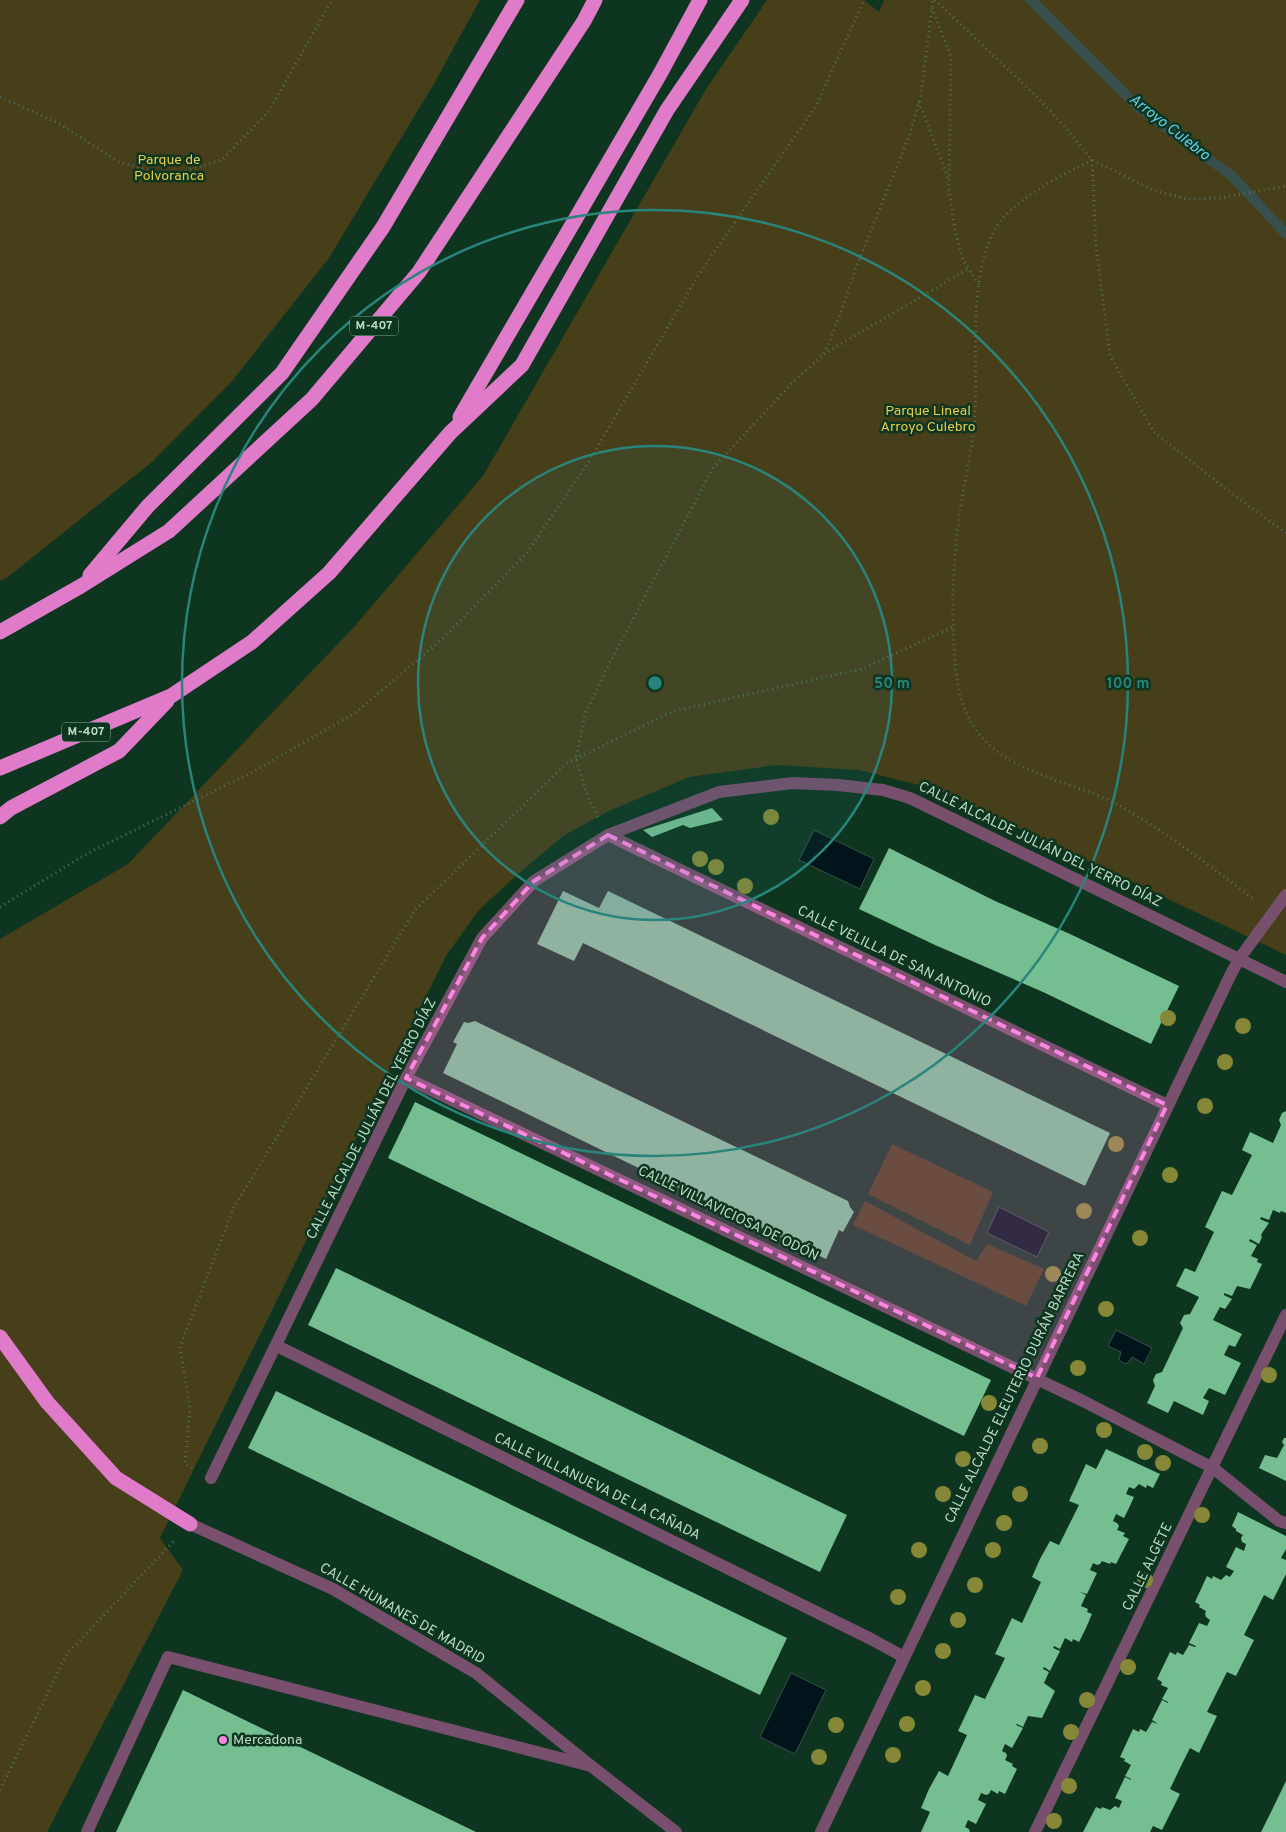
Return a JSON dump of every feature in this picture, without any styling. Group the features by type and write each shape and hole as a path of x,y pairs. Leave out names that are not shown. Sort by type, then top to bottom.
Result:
{"highway":[{"name":"M-407","path":"81,586 148,506 282,373 383,227 517,0"},
{"name":"M-407","path":"0,632 81,586 169,531 312,400 419,272 584,21 595,0"},
{"name":"M-407","path":"450,433 660,74 700,0"},
{"name":"M-407","path":"0,768 171,696 252,642 329,574 450,433 522,365 667,110 742,0"},
{"path":"0,817 12,808 119,751 171,696"},
{"path":"0,1337 47,1402 116,1478 190,1524"}],"street":[{"name":"CALLE ALCALDE JULIÁN DEL YERRO DÍAZ","path":"211,1478 406,1078 482,938 534,882 608,835 719,792 793,783 883,790 910,798 1286,982"},
{"name":"CALLE VELILLA DE SAN ANTONIO","path":"608,835 1167,1105"},
{"name":"CALLE ALCALDE ELEUTERIO DURÁN BARRERA","path":"821,1832 1167,1105 1239,959 1286,895"},
{"name":"CALLE VILLAVICIOSA DE ODÓN","path":"406,1078 1037,1378 1213,1468 1279,1521 1286,1522"},
{"name":"CALLE ALGETE","path":"1035,1832 1286,1315"},
{"name":"CALLE VILLANUEVA DE LA CAÑADA","path":"277,1346 904,1657"},
{"name":"CALLE HUMANES DE MADRID","path":"190,1524 333,1588 476,1673 590,1766 676,1832"},
{"path":"87,1832 168,1657 590,1766"}],"path":[{"path":"0,97 60,124 118,162 168,176 222,160 269,111 332,0"},
{"path":"0,907 88,853 247,775 355,713 440,641 526,554 588,462 699,274 816,106 864,0"},
{"path":"824,354 910,134 919,102 931,8 934,0 1036,96 1066,128 1092,160 1155,191 1187,199 1220,198 1286,186"},
{"path":"931,8 951,56 950,183 955,231 963,260 979,285"},
{"path":"919,102 950,183"},
{"path":"1092,160 1056,178 1012,209 993,232 984,259 977,293 975,417 954,565 953,626 955,672 964,710 975,729 993,750 1024,767 1118,805 1157,829 1273,913"},
{"path":"1092,160 1096,246 1110,356 1154,432 1286,533"},
{"path":"608,835 589,800 576,759 585,714 606,670 713,468 794,381 824,354 968,268"},
{"path":"0,1790 67,1654 190,1524"}],"highlighted area":[{"path":"608,835 1167,1105 1037,1378 406,1078 482,938 534,881"}],"green space":[{"name":"Parque de Polvoranca","path":"0,0 480,0 435,82 329,258 233,380 152,462 8,577 0,581"},
{"name":"Parque Lineal Arroyo Culebro","path":"767,0 864,0 879,12 884,0 1286,0 1286,955 938,790 859,770 777,765 689,777 609,811 563,836 478,911 446,956 160,1538 183,1570 47,1832 0,1832 0,939 128,864 354,627 483,476 706,89"},
{"path":"892,1144 993,1192 970,1245 868,1194"},
{"path":"865,1201 976,1261 987,1244 1044,1269 1026,1306 853,1225"}],"shaded area":[{"path":"814,830 874,859 860,889 799,860"},
{"path":"999,1207 1049,1232 1037,1257 987,1233"},
{"path":"1116,1330 1152,1348 1144,1364 1132,1357 1127,1364 1121,1362 1119,1359 1121,1352 1108,1346"},
{"path":"791,1673 826,1690 795,1754 760,1737"}],"building":[{"path":"712,808 723,820 690,828 683,825 652,837 643,830"},
{"path":"889,848 995,901 1179,986 1151,1044 1043,992 935,945 859,909"},
{"path":"563,891 599,908 608,891 1110,1133 1085,1186 583,943 574,961 537,944"},
{"path":"475,1021 848,1201 854,1212 843,1232 839,1230 826,1259 443,1073 457,1044 453,1042 464,1022"},
{"path":"415,1102 991,1380 964,1436 388,1158"},
{"path":"1286,1111 1286,1213 1273,1210 1269,1220 1261,1217 1260,1219 1269,1223 1262,1233 1259,1244 1250,1239 1249,1241 1257,1245 1251,1256 1258,1259 1257,1262 1262,1264 1256,1277 1250,1289 1237,1286 1232,1296 1224,1293 1224,1295 1232,1299 1225,1309 1220,1307 1213,1320 1242,1334 1235,1347 1229,1345 1224,1355 1241,1363 1225,1395 1209,1388 1203,1398 1209,1401 1203,1415 1174,1401 1168,1413 1147,1403 1155,1386 1153,1380 1156,1374 1162,1372 1183,1328 1180,1323 1184,1315 1190,1314 1199,1297 1176,1286 1185,1268 1195,1272 1214,1232 1205,1227 1222,1191 1232,1195 1252,1155 1242,1150 1250,1132 1273,1143 1281,1125 1279,1120 1282,1113"},
{"path":"336,1268 847,1515 820,1572 308,1325"},
{"path":"276,1391 787,1638 760,1695 248,1448"},
{"path":"1286,1438 1286,1481 1259,1468 1265,1455 1277,1458 1284,1445 1282,1442"},
{"path":"1106,1449 1160,1474 1153,1488 1147,1485 1146,1488 1139,1484 1134,1489 1129,1487 1126,1494 1134,1497 1129,1508 1124,1518 1116,1514 1113,1521 1119,1526 1117,1530 1125,1533 1123,1536 1129,1539 1116,1564 1102,1561 1097,1565 1093,1563 1090,1570 1097,1573 1087,1594 1080,1592 1086,1595 1081,1606 1088,1609 1087,1612 1092,1614 1086,1628 1079,1642 1073,1639 1072,1642 1065,1638 1060,1649 1054,1646 1053,1648 1060,1651 1050,1671 1044,1667 1043,1669 1049,1672 1044,1683 1055,1691 1042,1718 1028,1716 1023,1727 1017,1724 1023,1728 1012,1748 1005,1744 1002,1751 1007,1756 1005,1760 1013,1764 1012,1766 1017,1769 1005,1794 999,1791 998,1794 991,1790 986,1795 981,1793 978,1800 986,1804 976,1824 968,1820 965,1827 970,1832 921,1832 930,1812 921,1808 929,1789 939,1771 948,1776 967,1735 958,1731 975,1695 985,1699 1005,1658 995,1654 1012,1618 1022,1623 1041,1582 1032,1577 1040,1559 1050,1541 1059,1545 1079,1505 1069,1501 1086,1464 1096,1469"},
{"path":"1238,1512 1286,1536 1286,1549 1281,1558 1286,1560 1286,1574 1273,1600 1264,1595 1244,1635 1254,1640 1236,1676 1227,1672 1207,1712 1217,1716 1199,1753 1190,1748 1170,1789 1180,1794 1162,1830 1153,1826 1150,1832 1083,1832 1096,1807 1110,1810 1115,1806 1119,1808 1122,1801 1115,1798 1125,1777 1131,1780 1125,1776 1131,1765 1120,1757 1133,1729 1139,1732 1140,1729 1146,1732 1152,1722 1158,1724 1152,1720 1162,1700 1168,1703 1162,1699 1168,1688 1161,1685 1162,1682 1157,1679 1170,1652 1176,1655 1177,1652 1183,1655 1189,1645 1195,1647 1189,1643 1199,1623 1207,1626 1210,1620 1206,1617 1206,1611 1195,1602 1207,1576 1212,1579 1213,1576 1221,1580 1226,1575 1230,1577 1234,1571 1226,1567 1236,1547 1244,1551 1246,1544 1242,1542 1241,1538 1243,1535 1232,1526"},
{"name":"Mercadona","path":"183,1690 476,1832 116,1832"},
{"path":"1286,1781 1286,1832 1261,1832 1271,1812"}],"waterway":[{"name":"Arroyo Culebro","path":"1031,0 1139,108 1232,176 1286,234"}],"place":[{"name":"Mercadona","path":"223,1740"}]}
